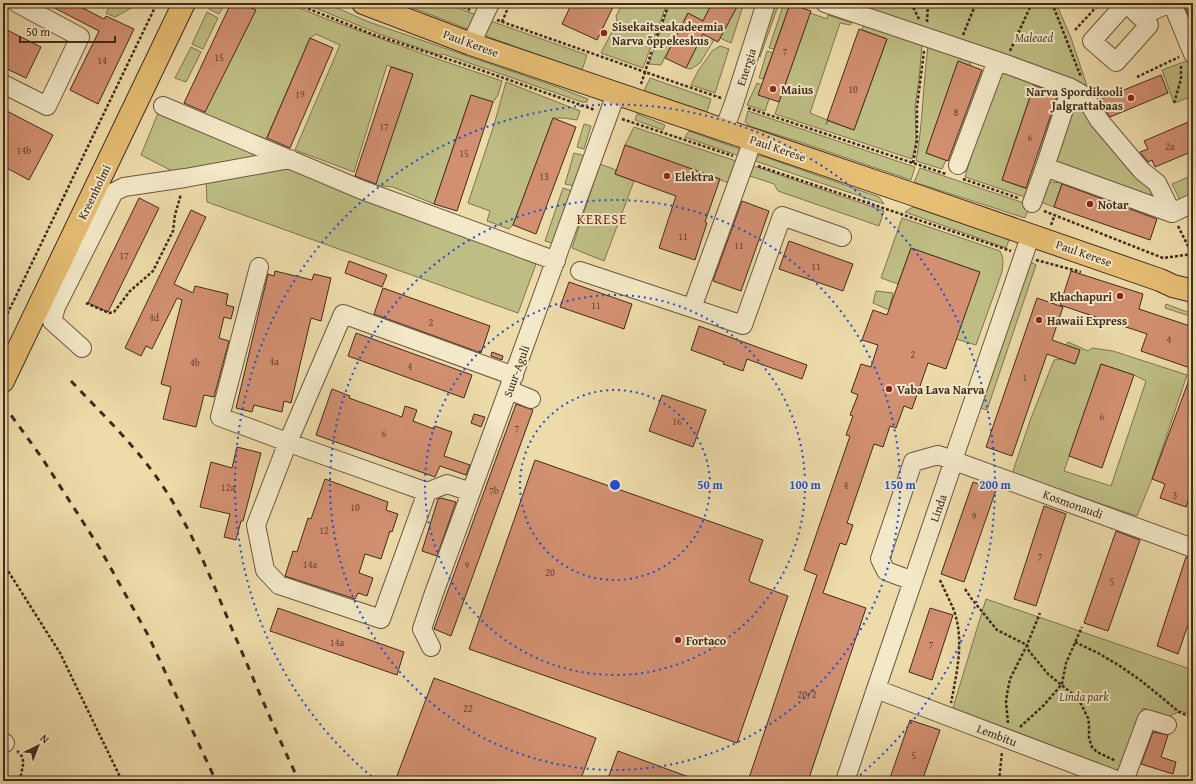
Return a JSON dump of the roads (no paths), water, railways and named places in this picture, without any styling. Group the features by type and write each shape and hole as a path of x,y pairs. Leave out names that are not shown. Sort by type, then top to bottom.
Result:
{"main road":[{"name":"Kreenholmi","path":"3,351 171,3"},
{"name":"Kreenholmi","path":"3,381 104,142 184,3"},
{"name":"Paul Kerese","path":"363,3 471,44 1031,234 1173,286 1193,291"},
{"path":"1160,280 1181,278 1193,261"}],"street":[{"path":"3,84 46,106 80,38 17,3"},
{"name":"Energia","path":"724,130 766,3"},
{"path":"825,3 1000,62 1071,88 1080,93 1089,102 1099,120 1142,171 1156,183 1172,213"},
{"path":"1143,19 1148,13 1171,3 1193,54"},
{"path":"471,44 487,9"},
{"path":"956,173 1000,62"},
{"path":"1032,203 1071,88"},
{"name":"Suur-Aguli","path":"431,647 422,629 434,593 556,261 626,97"},
{"path":"163,106 362,190 556,261"},
{"path":"692,308 753,140"},
{"path":"82,348 52,321 56,307 114,192 124,187 185,178 290,159"},
{"path":"1045,167 1172,213 1193,203"},
{"path":"580,271 743,325 782,216 842,237"},
{"name":"Linda","path":"845,781 1031,234"},
{"path":"259,267 220,417 427,492 447,484 472,492"},
{"path":"427,492 381,620 279,585 265,570 256,525 288,442 343,314 511,383 531,400"},
{"name":"Kosmonaudi","path":"913,580 886,571 880,559 913,462 938,455 1193,548"},
{"name":"Lembitu","path":"876,689 950,717 1124,776"},
{"path":"1124,776 1147,719 1167,725"}],"railway":[{"path":"71,381 108,419 143,459 164,488 184,522 201,557 299,781"},
{"path":"3,404 42,458 99,547 148,635 216,781"}],"place":[{"name":"Sisekaitseakadeemia Narva õppekeskus","path":"604,33"},
{"name":"Maius","path":"773,89"},
{"name":"Narva Spordikooli Jalgrattabaas","path":"1131,98"},
{"name":"Elektra","path":"667,176"},
{"name":"Notar","path":"1090,204"},
{"name":"Khachapuri","path":"1120,296"},
{"name":"Hawaii Express","path":"1039,320"},
{"name":"Vaba Lava Narva","path":"889,389"},
{"name":"Fortaco","path":"678,640"}],"district":[{"name":"KERESE","path":"602,219"}],"park label":[{"name":"Maleaed","path":"1034,37"},
{"name":"Linda park","path":"1084,696"}]}
